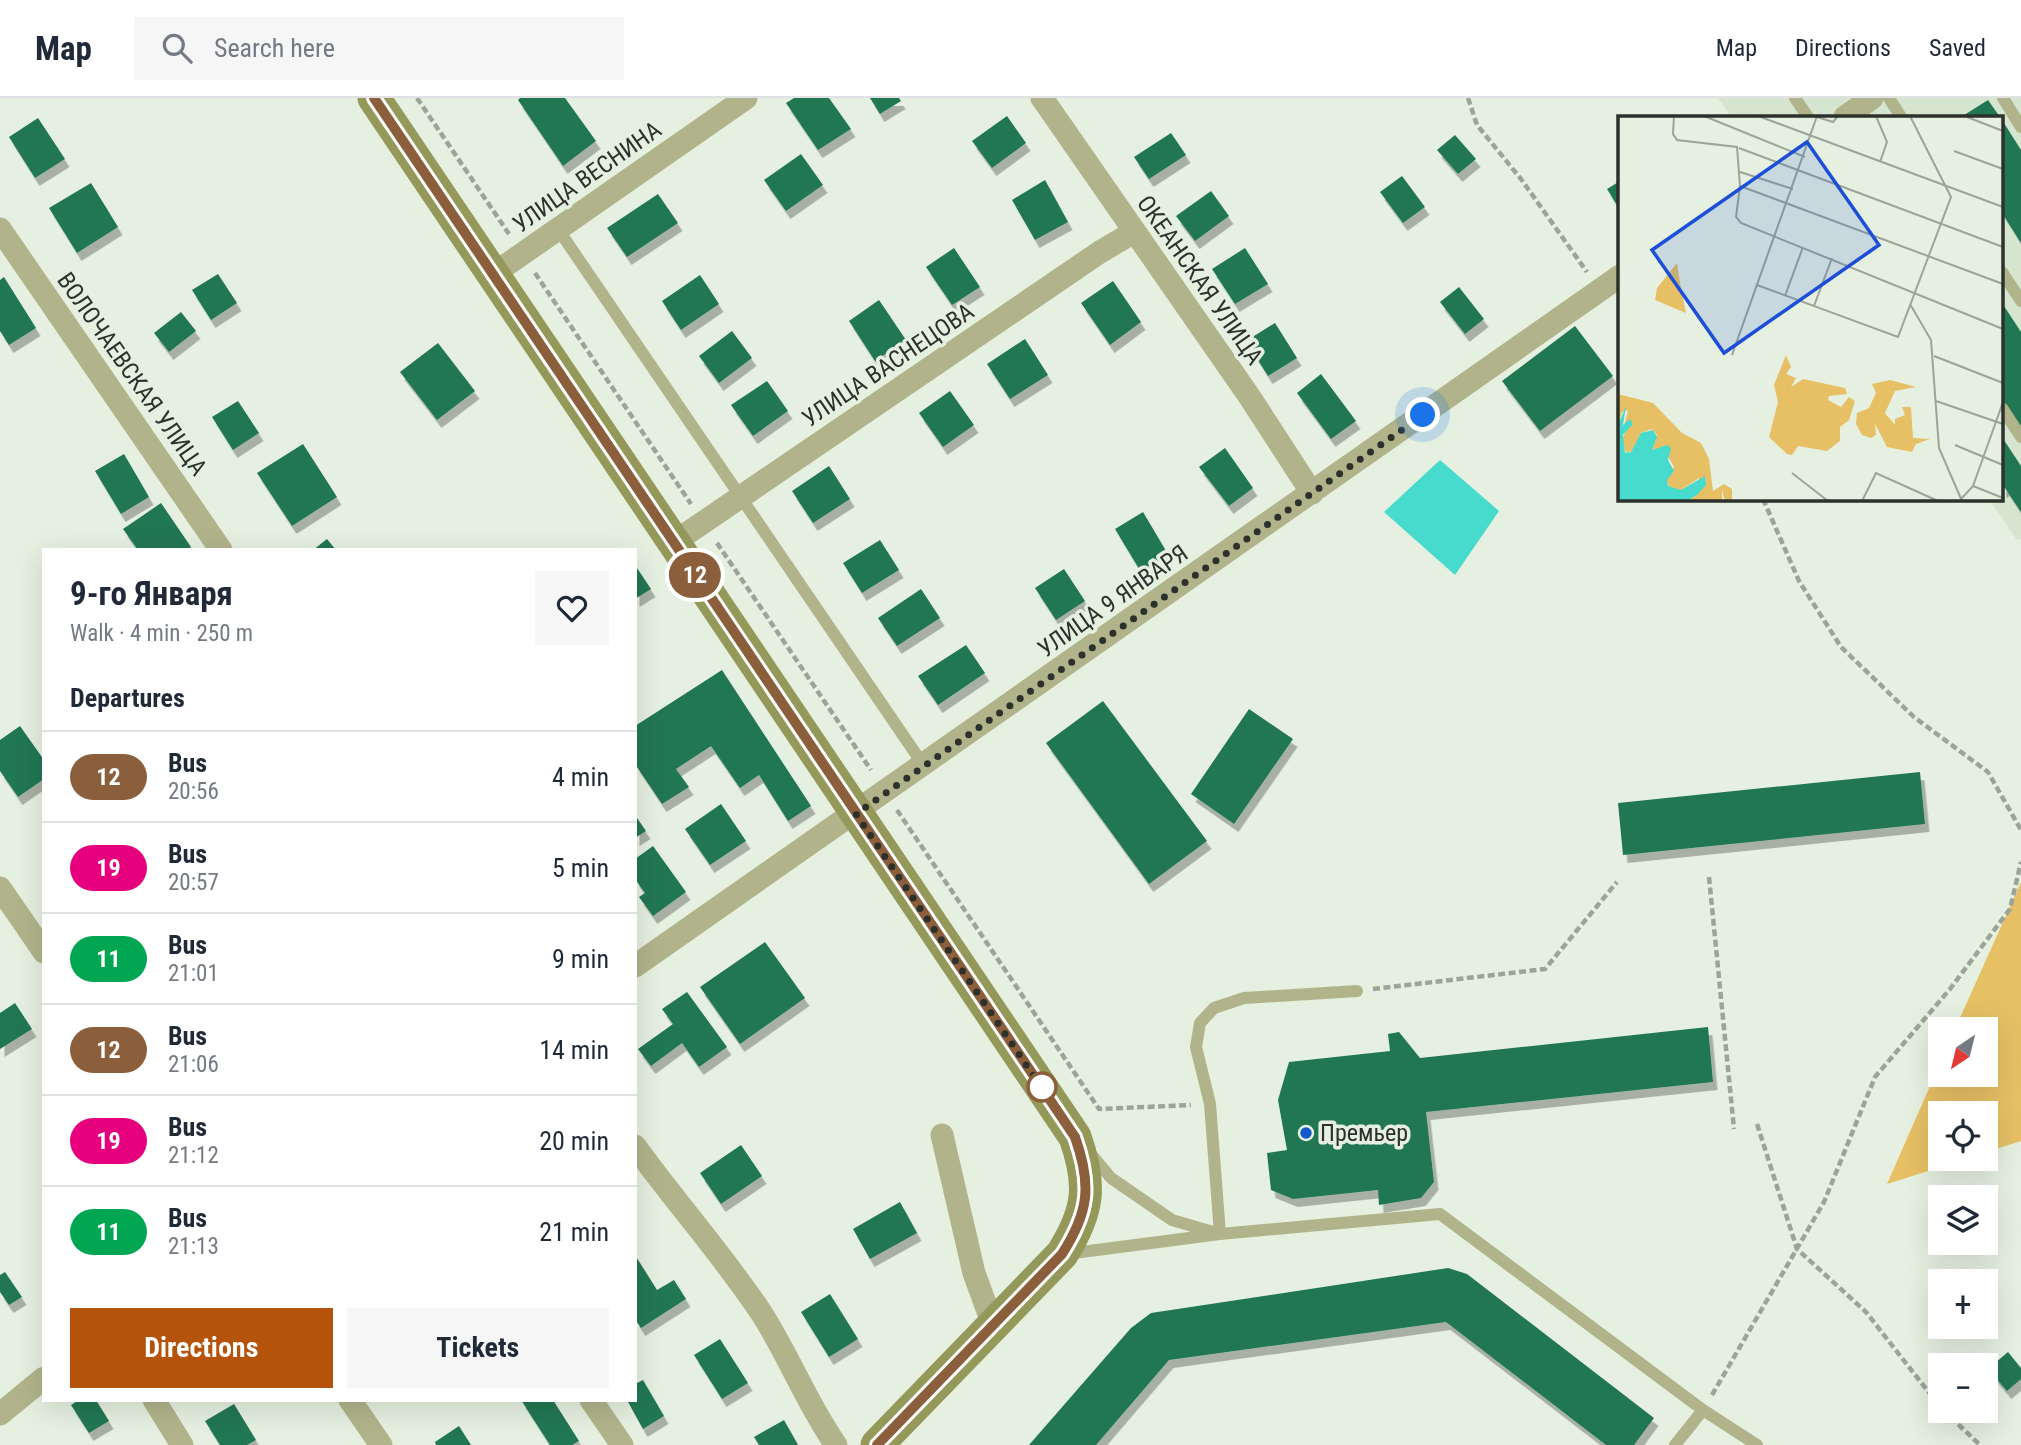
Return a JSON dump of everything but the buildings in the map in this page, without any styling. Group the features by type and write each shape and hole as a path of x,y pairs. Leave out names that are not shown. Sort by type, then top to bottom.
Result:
{"street":[{"path":"374,98 1075,1137 1086,1167 1087,1198 1079,1228 1062,1254 877,1445"},
{"name":"УЛИЦА ВЕСНИНА","path":"492,275 746,98"},
{"name":"ОКЕАНСКАЯ УЛИЦА","path":"1042,98 1250,396 1312,493"},
{"path":"1846,116 1872,98"},
{"name":"ВОЛОЧАЕВСКАЯ УЛИЦА","path":"0,229 220,548"},
{"name":"УЛИЦА ВАСНЕЦОВА","path":"673,543 1100,252 1134,232"},
{"name":"УЛИЦА 9 ЯНВАРЯ","path":"637,965 886,793 1618,277"},
{"path":"0,888 42,949"},
{"path":"942,1135 974,1273 993,1325"},
{"path":"637,1149 728,1262 772,1329 820,1423 836,1445"},
{"path":"0,1414 42,1380"},
{"path":"155,1402 182,1445"},
{"path":"351,1402 381,1445"},
{"path":"592,1402 622,1445"}],"lane":[{"path":"1796,98 1807,116"},
{"path":"1889,98 1900,116"},
{"path":"2003,98 2021,127"},
{"path":"558,229 924,766"},
{"path":"2004,275 2021,301"},
{"path":"2004,411 2021,437"},
{"path":"1220,1234 1210,1104 1196,1047 1200,1023 1214,1008 1244,998 1357,990"},
{"path":"1075,1137 1111,1178 1172,1220 1220,1234"},
{"path":"1062,1254 1220,1234 1440,1214 1703,1410 1758,1445"},
{"path":"1675,1445 1703,1410"}],"path":[{"path":"417,98 1099,1109 1210,1104"},
{"path":"1468,98 1477,125 1601,289"},
{"path":"1763,500 1799,581 1841,647 1913,717 1988,772 2021,830"},
{"path":"1703,1410 1824,1202 1875,1077 1950,989 2010,909 2021,862"},
{"path":"1709,877 1734,1129"},
{"path":"1357,990 1545,969 1617,882"},
{"path":"1757,1124 1797,1249 1866,1312 1928,1391"},
{"path":"1957,1423 1980,1445"}],"shaded area":[{"path":"1718,98 2021,98 2021,539 2017,540 1990,500 2004,500 2004,116 1730,116"},
{"path":"2021,882 2021,1141 1998,1148 1998,1101 1928,1101 1928,1171 1887,1184 1930,1087 1998,1087 1998,1017 1960,1017"}],"water":[{"path":"1440,460 1499,511 1455,575 1384,512"}],"bus line":[{"name":"12","path":"374,98 1075,1137 1086,1167 1087,1198 1079,1228 1062,1254 877,1445"}],"place":[{"name":"Премьер","path":"1306,1133"}],"route":[{"path":"1042,1087 1048,1097 856,814 1423,415"}]}
